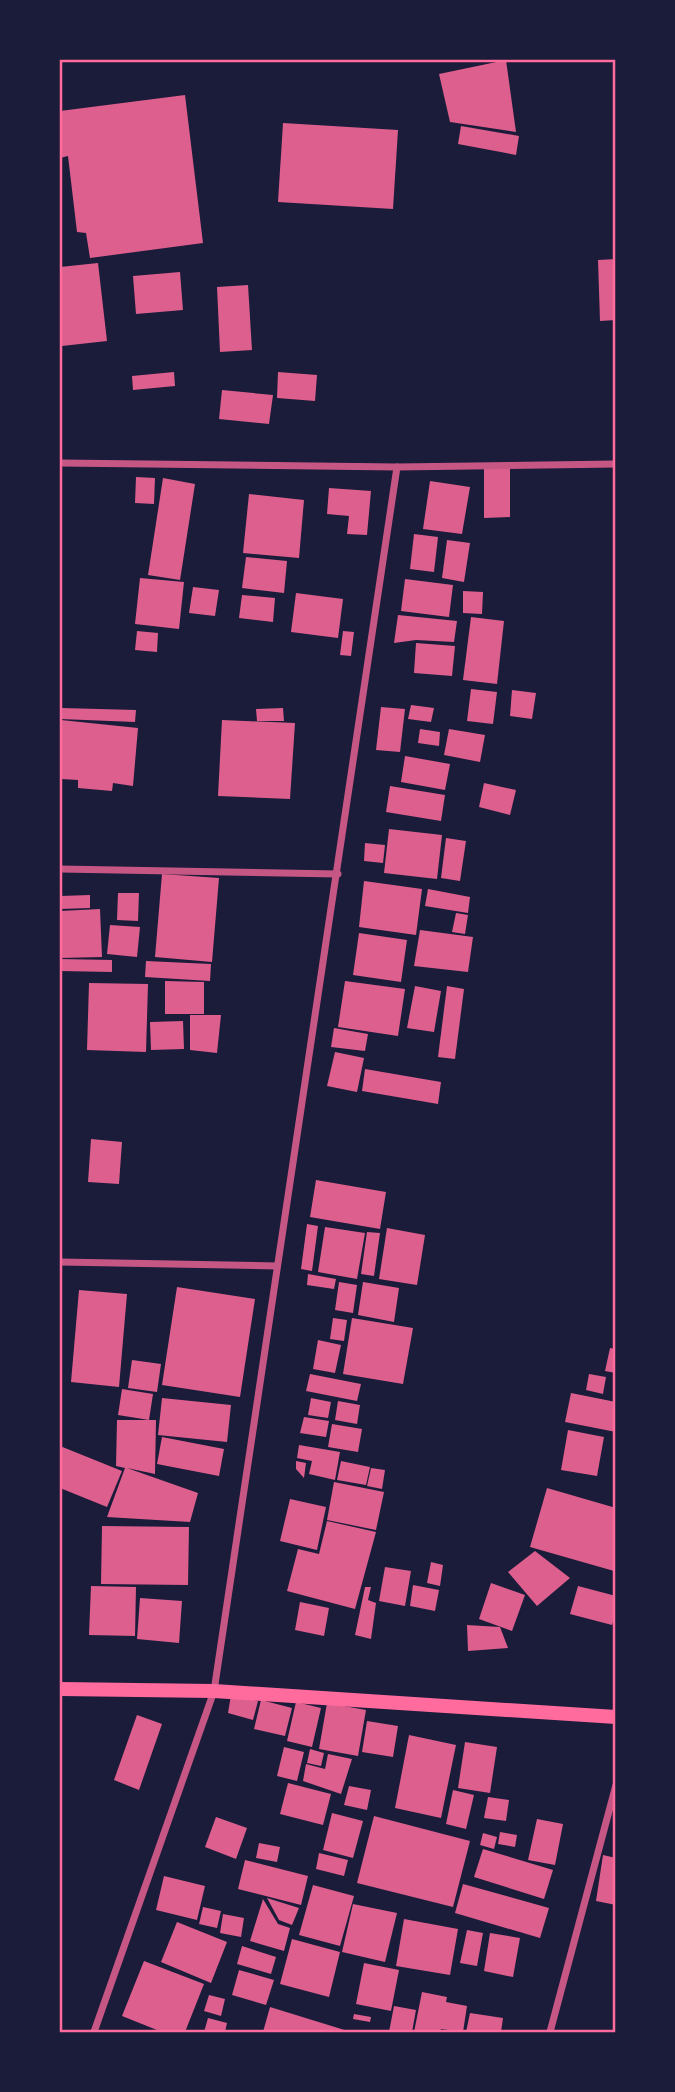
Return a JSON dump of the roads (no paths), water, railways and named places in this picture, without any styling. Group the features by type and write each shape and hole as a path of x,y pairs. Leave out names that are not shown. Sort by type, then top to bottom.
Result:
{"main road":[{"path":"60,1689 214,1691 615,1717"}],"street":[{"path":"60,463 397,467 615,464"},
{"path":"94,2032 214,1691 397,467"},
{"path":"60,869 338,873"},
{"path":"60,1262 277,1266"},
{"path":"550,2032 615,1785"}]}
